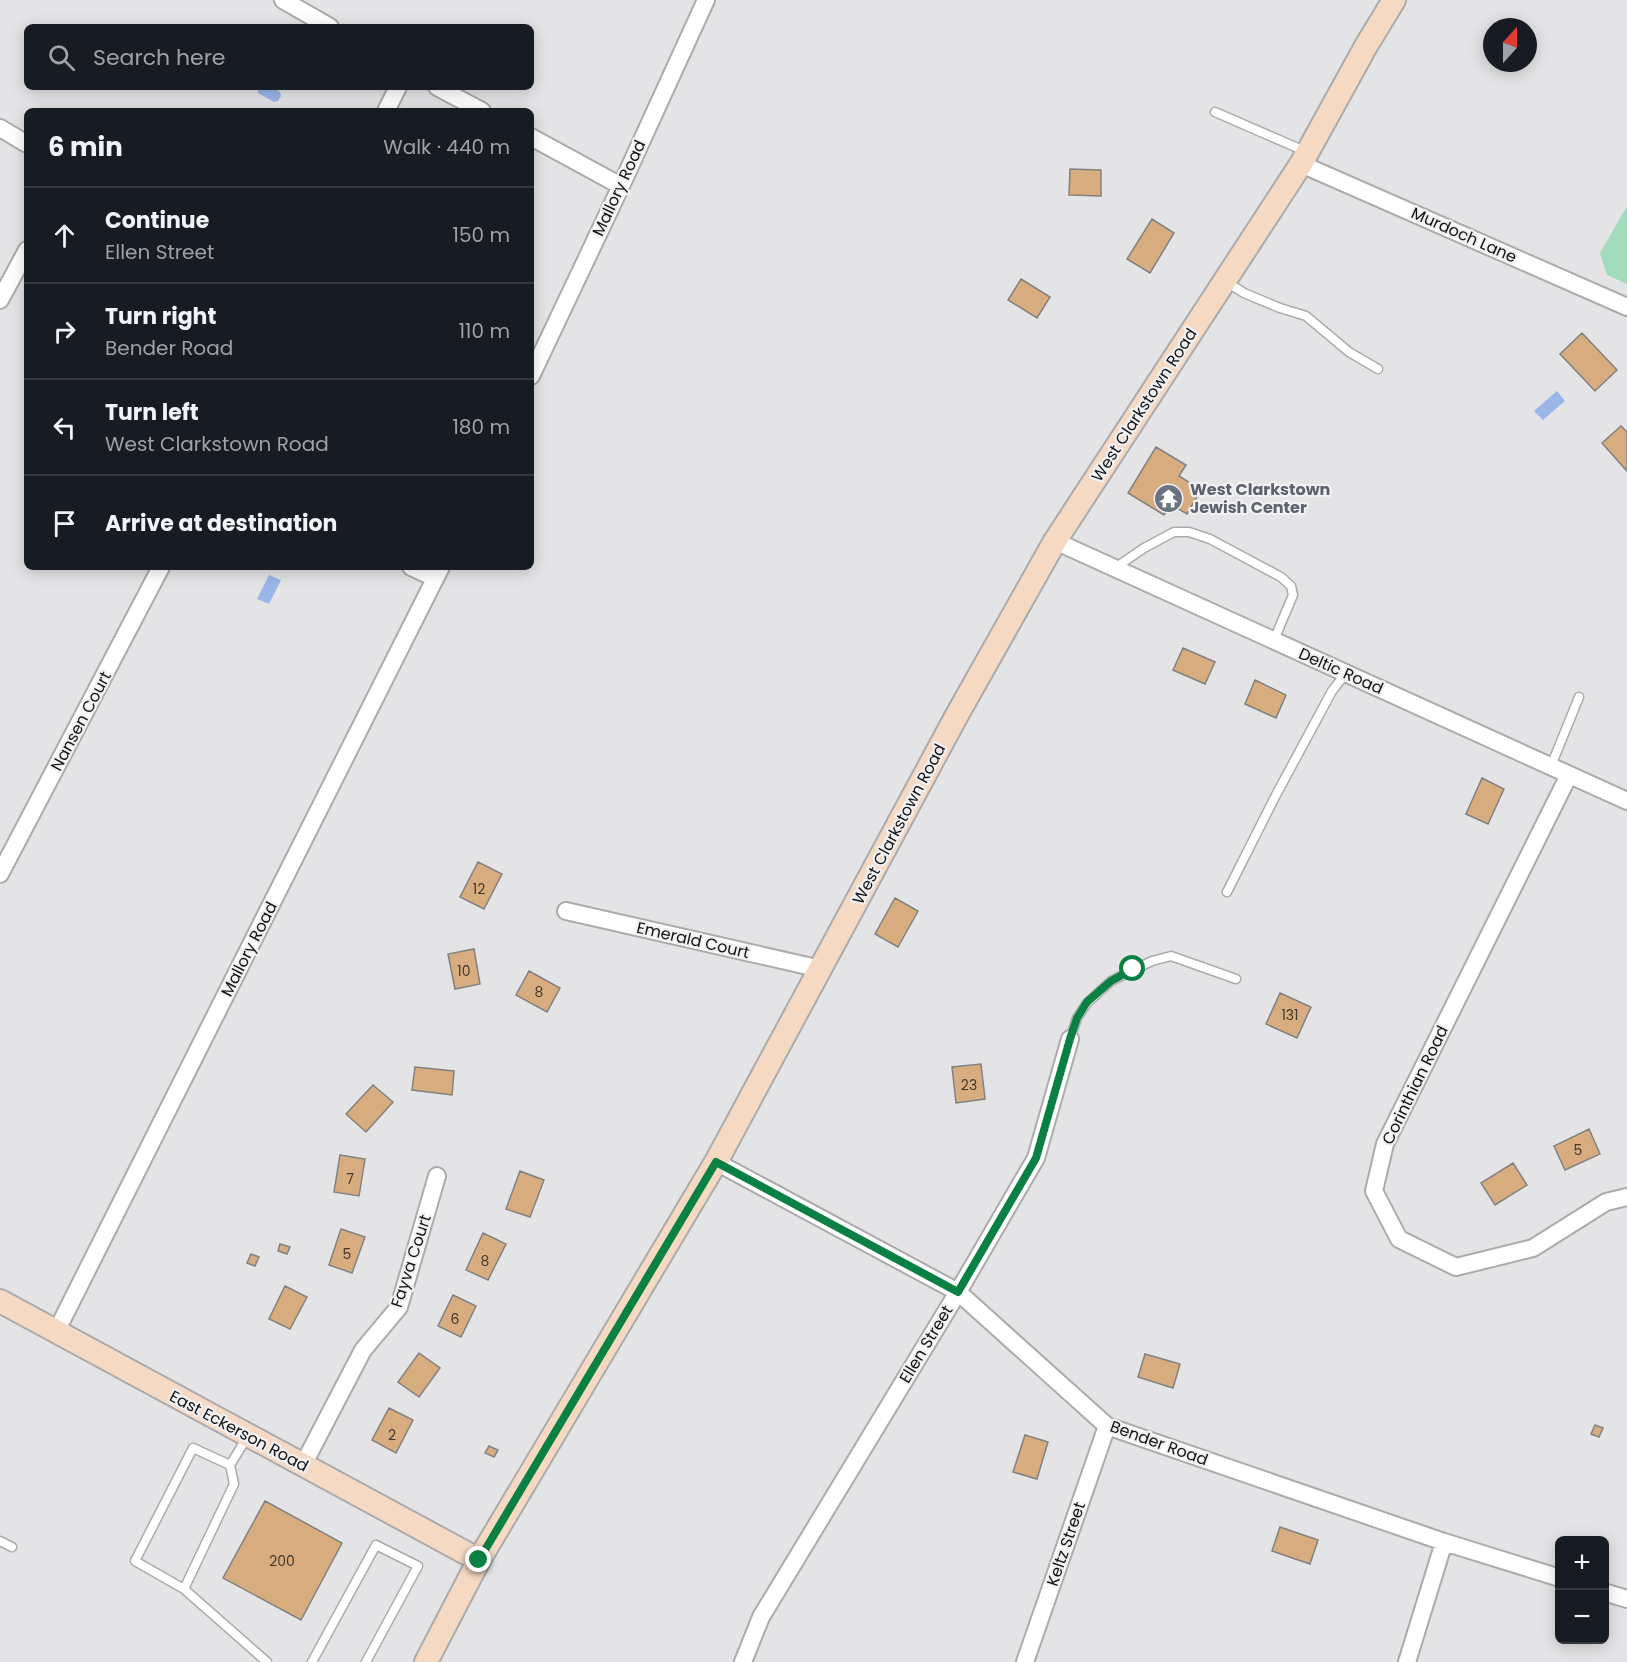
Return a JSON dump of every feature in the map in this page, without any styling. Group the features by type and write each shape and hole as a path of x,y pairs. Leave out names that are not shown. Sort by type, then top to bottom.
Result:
{"street":[{"path":"283,0 325,24"},
{"name":"Mallory Road","path":"534,370 706,0"},
{"name":"West Clarkstown Road","path":"426,1662 479,1560 716,1162 957,715 1055,541 1304,158 1394,0"},
{"path":"388,108 396,90"},
{"path":"443,90 476,108"},
{"path":"0,128 24,142"},
{"path":"534,139 621,186"},
{"name":"Murdoch Lane","path":"1304,158 1627,307"},
{"path":"0,300 24,256"},
{"name":"Deltic Road","path":"1055,541 1627,801"},
{"name":"Nansen Court","path":"0,874 160,570"},
{"name":"Mallory Road","path":"56,1332 438,573"},
{"name":"Corinthian Road","path":"1569,775 1384,1144 1374,1191 1399,1239 1456,1267 1533,1248 1606,1202 1627,1197"},
{"name":"Emerald Court","path":"566,911 821,969"},
{"name":"Ellen Street","path":"743,1662 761,1617 958,1292 1036,1158 1070,1039"},
{"name":"Bender Road","path":"716,1162 958,1292 1107,1426 1444,1542 1555,1576"},
{"name":"Fayva Court","path":"303,1465 363,1350 399,1307 437,1176"},
{"name":"East Eckerson Road","path":"0,1301 479,1560"},
{"name":"Keltz Street","path":"1025,1662 1107,1426"},
{"path":"1407,1662 1444,1542"},
{"path":"1609,1593 1627,1599"}],"lane":[{"path":"1215,112 1304,158"},
{"path":"1225,281 1244,293 1306,316 1349,352 1378,369"},
{"path":"1114,568 1174,532 1189,532 1210,539 1281,577 1291,586 1293,595 1274,640"},
{"path":"1227,892 1276,795 1332,692 1346,673"},
{"path":"1551,766 1579,697"},
{"name":"Ellen Street","path":"1070,1039 1077,1018 1087,1002 1111,981 1152,961 1171,956 1236,979"},
{"path":"184,1589 234,1484 230,1465 248,1435"},
{"path":"230,1465 193,1448 135,1562 184,1589 267,1662"},
{"path":"0,1541 12,1547"},
{"path":"312,1662 376,1545 418,1566 366,1662"}],"green space":[{"path":"1627,206 1627,284 1607,275 1600,253"}],"water":[{"path":"258,90 277,90 281,96 278,101 274,102 258,93"},
{"path":"1557,391 1565,401 1543,420 1534,411"},
{"path":"269,575 281,580 269,604 257,599"}],"building":[{"path":"1070,169 1101,170 1101,196 1069,195"},
{"path":"1152,219 1174,233 1150,273 1127,259"},
{"path":"1021,279 1050,297 1037,318 1008,300"},
{"path":"1582,333 1617,370 1595,391 1560,354"},
{"path":"1621,426 1627,432 1627,471 1602,443"},
{"path":"1156,447 1186,465 1179,476 1201,490 1187,514 1170,504 1164,515 1128,493"},
{"path":"1183,648 1215,662 1205,684 1173,670"},
{"path":"1255,680 1286,695 1276,718 1245,704"},
{"path":"1482,778 1504,789 1488,824 1466,814"},
{"path":"478,862 502,874 484,909 460,897"},
{"path":"895,898 918,911 898,947 875,934"},
{"path":"474,949 480,984 455,989 448,954"},
{"path":"529,971 560,988 547,1012 516,995"},
{"path":"1280,993 1311,1007 1297,1038 1266,1024"},
{"path":"981,1064 985,1099 956,1103 952,1067"},
{"path":"415,1067 454,1071 452,1095 412,1090"},
{"path":"373,1085 393,1102 366,1132 346,1114"},
{"path":"1589,1129 1600,1154 1565,1170 1554,1146"},
{"path":"340,1155 365,1159 359,1196 334,1192"},
{"path":"1513,1163 1527,1185 1495,1205 1481,1183"},
{"path":"520,1171 544,1180 530,1217 506,1209"},
{"path":"341,1229 365,1237 352,1273 329,1265"},
{"path":"483,1233 506,1244 488,1280 466,1270"},
{"path":"280,1244 290,1247 287,1254 278,1251"},
{"path":"251,1254 259,1257 255,1266 247,1263"},
{"path":"285,1286 307,1297 290,1329 269,1319"},
{"path":"453,1295 476,1306 461,1337 438,1326"},
{"path":"419,1353 440,1368 419,1397 398,1382"},
{"path":"1145,1354 1180,1364 1173,1388 1138,1377"},
{"path":"389,1408 413,1420 396,1453 372,1440"},
{"path":"1595,1425 1603,1428 1599,1437 1591,1434"},
{"path":"1025,1435 1048,1442 1037,1479 1013,1472"},
{"path":"489,1446 498,1450 494,1457 485,1453"},
{"path":"265,1501 342,1543 301,1620 223,1578"},
{"path":"1280,1527 1318,1540 1310,1564 1272,1551"}],"place":[{"name":"West Clarkstown Jewish Center","path":"1169,498"}],"route":[{"path":"479,1560 716,1162 958,1292 1036,1158 1077,1018 1087,1002 1111,981 1133,969"}]}
